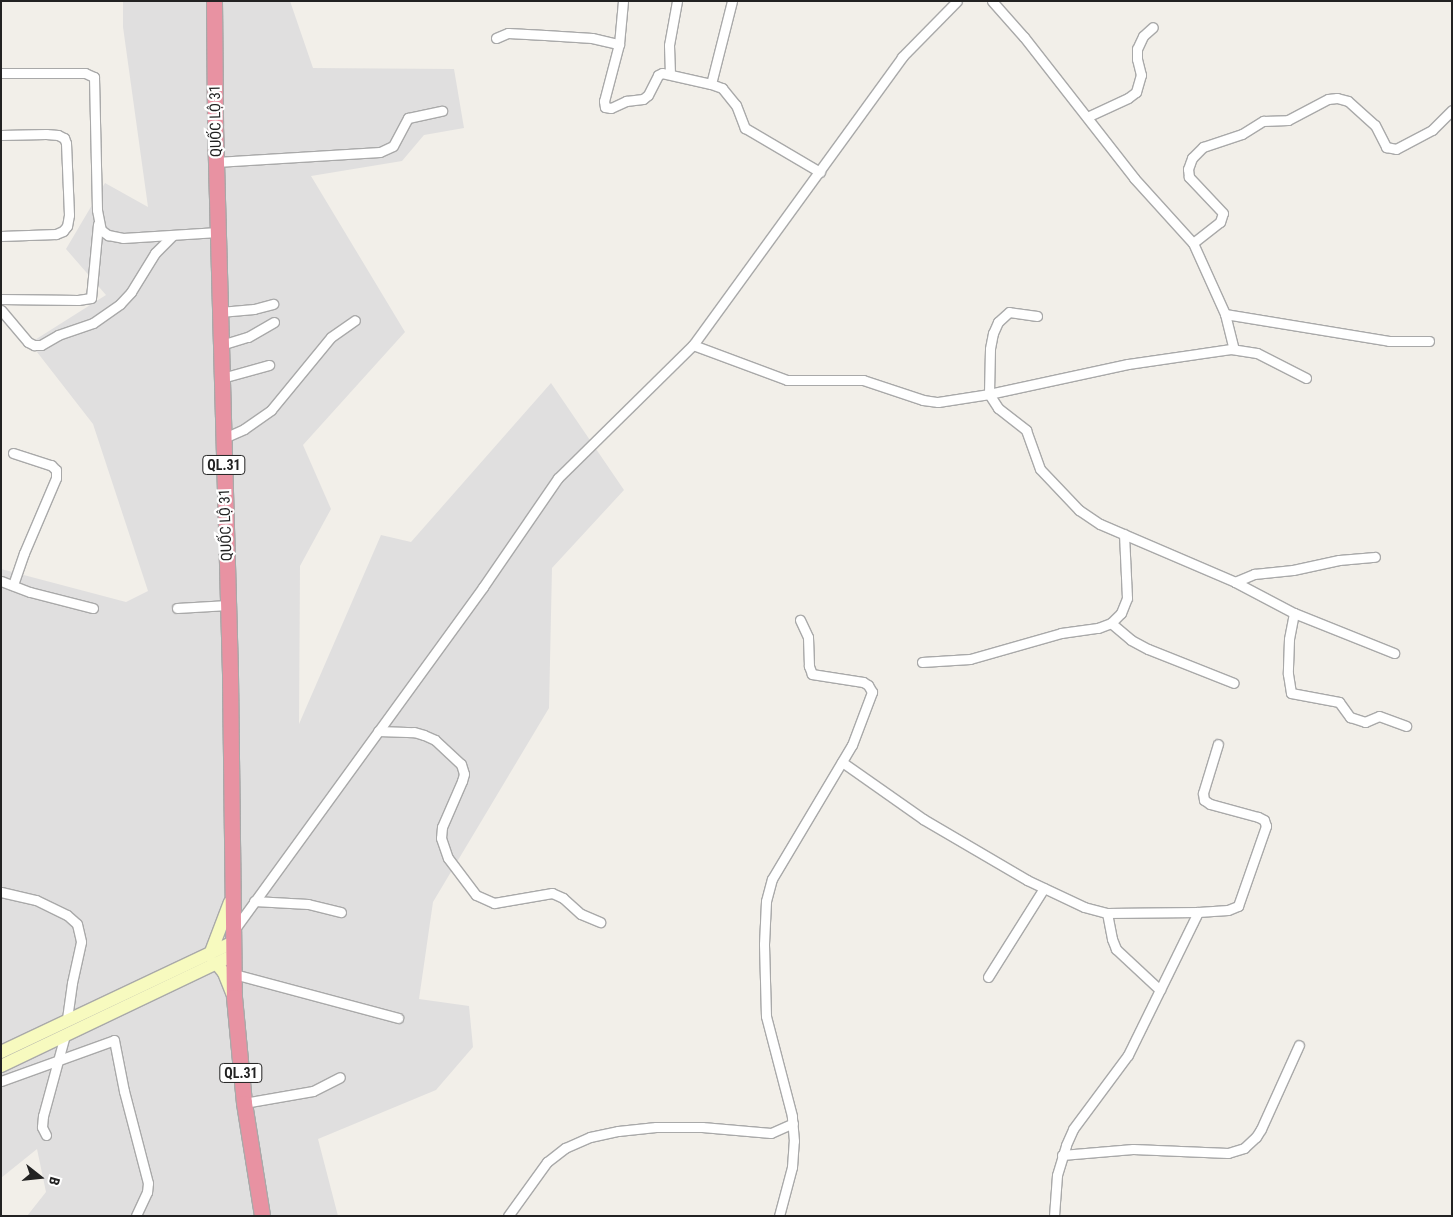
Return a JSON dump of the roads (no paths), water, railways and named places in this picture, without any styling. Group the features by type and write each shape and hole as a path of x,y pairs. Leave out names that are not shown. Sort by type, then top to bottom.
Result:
{"highway":[{"name":"QUỐC LỘ 31","path":"214,1 234,942"},
{"name":"QL.31","path":"234,942 234,998 244,1103 262,1216"}],"street":[{"path":"623,1 619,44 604,101 605,107 611,108 626,101 643,99 648,95 658,75 670,74 711,84 722,88 736,106 745,128 820,172"},
{"path":"670,74 669,45 677,1"},
{"path":"711,84 732,1"},
{"path":"1,1066 65,1035 212,957 234,942 254,901 483,587 558,478 693,345 902,57 957,1"},
{"path":"992,1 1014,25 1134,178 1193,243 1225,314 1234,349"},
{"path":"1087,116 1128,98 1136,92 1142,75 1137,59 1137,50 1143,36 1153,26"},
{"path":"496,38 508,34 545,35 592,38 619,44"},
{"path":"1,73 85,72 94,77 98,222 91,298 78,300 1,299"},
{"path":"1193,243 1220,222 1223,214 1189,177 1188,169 1192,158 1203,147 1242,134 1263,121 1288,120 1328,99 1337,98 1348,101 1375,125 1386,147 1396,149 1432,130 1452,110"},
{"path":"216,162 380,152 393,146 408,118 442,111"},
{"path":"1,135 58,134 64,138 66,143 69,214 67,226 63,231 56,234 1,236"},
{"path":"98,222 101,230 108,235 124,238 218,232"},
{"path":"1,310 28,342 34,345 40,345 58,335 93,323 120,304 131,292 155,253 174,235"},
{"path":"220,312 254,309 273,304"},
{"path":"1037,316 1009,312 998,322 993,333 990,349 990,394 998,408 1026,430 1036,462 1047,478 1086,515 1124,534 1235,582 1294,613 1394,653"},
{"path":"1225,314 1389,341 1429,341"},
{"path":"224,438 252,425 272,410 331,337 355,320"},
{"path":"221,345 248,337 274,322"},
{"path":"693,345 787,380 863,380 930,402 990,394 1128,364 1234,349 1265,356 1306,378"},
{"path":"222,378 269,365"},
{"path":"13,453 51,465 56,470 56,478 24,553 13,585"},
{"path":"922,662 970,659 1061,633 1098,628 1111,623 1121,613 1127,598 1124,534"},
{"path":"1235,582 1254,574 1293,570 1339,560 1375,557"},
{"path":"1,581 30,592 93,608"},
{"path":"177,608 228,605"},
{"path":"1294,613 1288,639 1288,674 1291,692 1339,702 1350,717 1365,722 1379,716 1406,726"},
{"path":"779,1216 792,1167 794,1141 793,1122 766,1016 764,944 766,900 772,880 842,762 861,726 872,696 872,689 863,682 812,674 809,666 808,637 800,620"},
{"path":"1111,623 1139,645 1234,684"},
{"path":"378,731 414,732 424,735 435,740 461,764 464,774 442,827 441,838 448,858 476,895 494,903 552,894 563,898 582,914 600,922"},
{"path":"842,762 923,819 1044,888 1084,907 1107,913 1198,912 1228,910 1238,906 1266,826 1261,818 1210,804 1204,800 1203,793 1218,744"},
{"path":"988,977 1044,888"},
{"path":"1,892 36,900 67,915 77,924 81,942 72,984 68,1020"},
{"path":"1,1052 68,1020 212,957 234,892"},
{"path":"254,901 308,904 341,912"},
{"path":"1054,1216 1057,1175 1062,1155 1073,1129 1122,1065 1198,912"},
{"path":"1107,913 1116,949 1160,990"},
{"path":"212,957 224,973 234,998"},
{"path":"234,974 398,1018"},
{"path":"46,1135 42,1127 43,1116 65,1035"},
{"path":"1,1081 114,1040 124,1091 148,1183 147,1192 136,1216"},
{"path":"1062,1155 1133,1149 1228,1152 1244,1148 1256,1137 1261,1128 1298,1045"},
{"path":"244,1103 313,1091 340,1078"},
{"path":"508,1216 547,1162 565,1148 590,1138 618,1131 656,1127 702,1127 771,1133 793,1122"}]}
